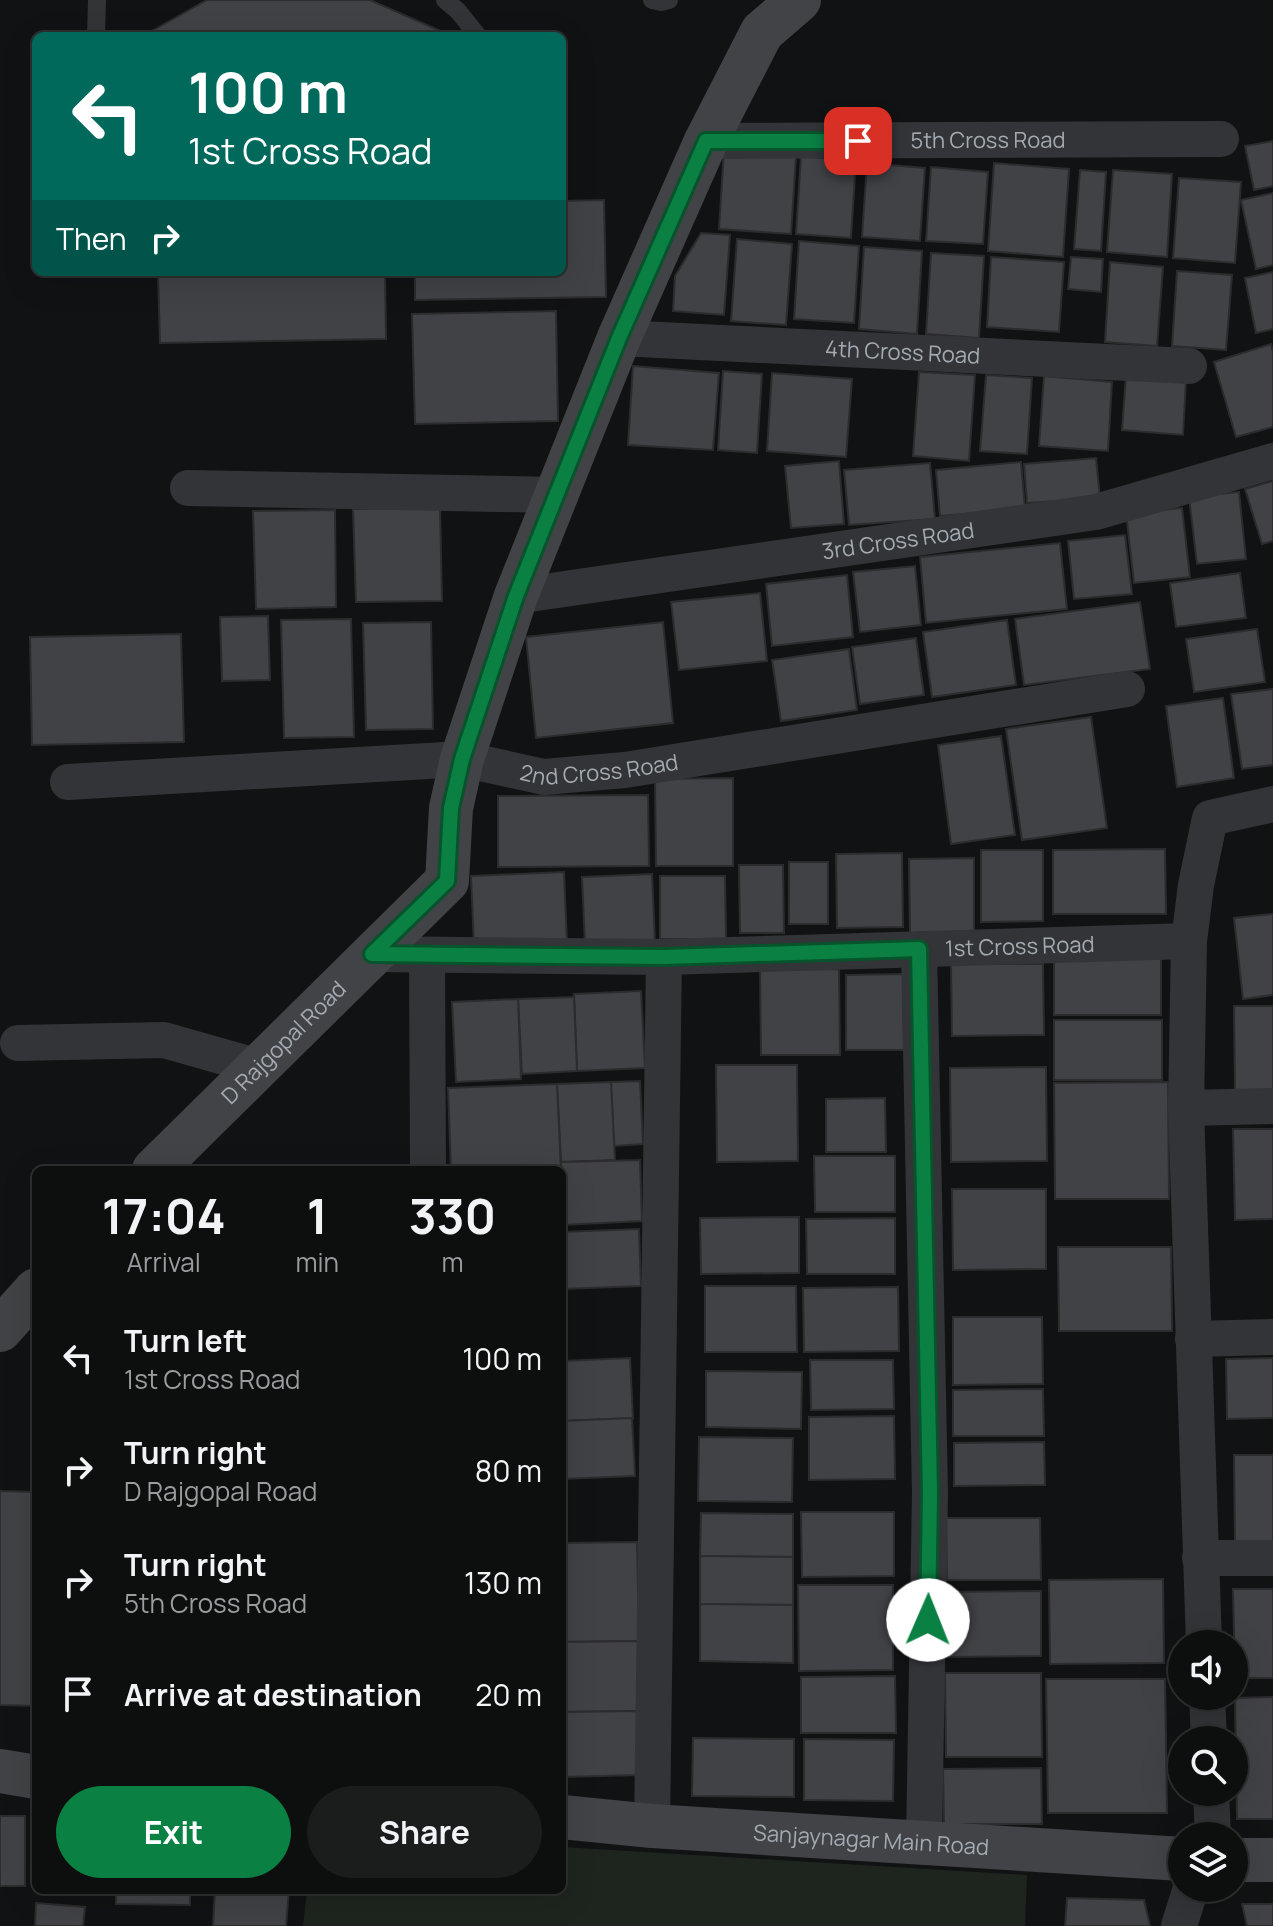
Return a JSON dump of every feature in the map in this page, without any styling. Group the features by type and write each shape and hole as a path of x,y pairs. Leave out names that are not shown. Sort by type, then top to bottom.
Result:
{"street":[{"name":"D Rajgopal Road","path":"158,1166 447,881 451,808 462,759 516,596 556,495 619,338 706,141 762,32 799,0"},
{"name":"5th Cross Road","path":"706,141 1221,139"},
{"name":"4th Cross Road","path":"619,338 1189,366"},
{"name":"3rd Cross Road","path":"516,596 1096,512 1273,461"},
{"path":"188,488 556,495"},
{"name":"2nd Cross Road","path":"68,782 462,759 544,777 625,770 1127,689"},
{"path":"1203,1630 1186,1108 1189,941 1196,885 1210,818 1273,804"},
{"name":"1st Cross Road","path":"372,954 664,957 1189,941"},
{"path":"919,949 930,1493 924,1841"},
{"path":"427,955 428,1166"},
{"path":"652,1826 664,957"},
{"path":"18,1043 164,1040 259,1067"},
{"path":"1186,1108 1273,1106"},
{"path":"0,1330 32,1294"},
{"path":"1193,1339 1273,1337"},
{"path":"1200,1558 1273,1558"},
{"path":"0,1771 32,1776"},
{"name":"Sanjaynagar Main Road","path":"566,1817 652,1826 1168,1858"},
{"path":"1248,1860 1273,1860"},
{"path":"1179,1926 1187,1902"}],"lane":[{"path":"96,32 97,0"},
{"path":"445,0 475,32"},
{"path":"652,0 669,0"}],"shaded area":[{"path":"566,1847 1027,1875 1025,1926 303,1926 307,1894 566,1894"}],"building":[{"path":"207,0 370,0 443,32 150,32"},
{"path":"1273,141 1273,186 1254,190 1245,146"},
{"path":"724,150 796,156 791,234 719,229"},
{"path":"801,156 856,161 851,238 796,234"},
{"path":"867,163 925,168 920,241 862,237"},
{"path":"994,163 1069,169 1063,257 988,251"},
{"path":"931,167 988,172 983,244 926,241"},
{"path":"1080,170 1106,172 1101,251 1074,249"},
{"path":"1113,170 1172,174 1167,257 1107,252"},
{"path":"1179,178 1241,182 1235,263 1173,258"},
{"path":"1273,193 1273,265 1256,269 1241,200"},
{"path":"604,200 606,297 415,300 415,276 566,276 566,201"},
{"path":"701,233 730,235 724,315 673,311 675,276"},
{"path":"737,239 792,244 786,325 731,321"},
{"path":"799,241 859,246 854,323 794,319"},
{"path":"864,247 922,251 917,334 859,329"},
{"path":"931,253 984,256 979,338 926,334"},
{"path":"991,257 1064,262 1059,332 987,327"},
{"path":"1071,257 1103,259 1101,292 1068,289"},
{"path":"1110,262 1163,267 1157,346 1105,342"},
{"path":"1177,271 1232,275 1226,350 1172,346"},
{"path":"1273,272 1273,329 1256,333 1245,278"},
{"path":"158,276 385,276 386,339 160,343"},
{"path":"556,311 558,421 415,424 412,314"},
{"path":"1271,344 1273,427 1236,437 1214,362"},
{"path":"633,366 719,373 713,450 628,445"},
{"path":"723,371 762,374 757,453 718,450"},
{"path":"919,372 975,375 969,461 913,456"},
{"path":"772,373 852,379 846,457 767,451"},
{"path":"986,375 1032,378 1027,454 980,451"},
{"path":"1126,375 1186,380 1183,435 1122,430"},
{"path":"1044,376 1112,382 1108,451 1039,446"},
{"path":"1096,458 1100,498 1027,503 1024,464"},
{"path":"839,461 844,524 791,528 785,466"},
{"path":"1021,462 1025,509 940,516 936,470"},
{"path":"930,463 935,519 849,525 844,470"},
{"path":"1273,481 1273,541 1262,544 1245,489"},
{"path":"1239,492 1246,559 1197,564 1189,497"},
{"path":"440,507 442,601 356,602 353,509"},
{"path":"1182,508 1190,577 1134,583 1126,513"},
{"path":"335,510 336,607 256,609 253,511"},
{"path":"1125,535 1132,594 1074,599 1068,541"},
{"path":"1060,543 1067,609 926,623 920,557"},
{"path":"915,566 921,625 860,632 853,572"},
{"path":"1240,573 1246,618 1176,627 1170,583"},
{"path":"847,575 853,637 772,646 766,584"},
{"path":"760,593 767,661 679,670 671,602"},
{"path":"1140,602 1150,669 1024,685 1015,619"},
{"path":"268,616 270,680 222,681 220,617"},
{"path":"351,619 354,737 284,738 281,620"},
{"path":"1007,620 1016,685 932,697 923,632"},
{"path":"431,622 433,729 366,730 363,623"},
{"path":"663,622 673,723 536,738 526,637"},
{"path":"1257,629 1265,682 1194,692 1186,639"},
{"path":"181,634 184,742 32,745 30,637"},
{"path":"916,638 924,695 860,704 852,647"},
{"path":"849,649 857,710 781,721 772,660"},
{"path":"1273,689 1273,765 1242,769 1231,694"},
{"path":"1223,698 1234,778 1177,787 1166,706"},
{"path":"1091,717 1107,828 1022,840 1006,729"},
{"path":"1001,736 1015,835 951,844 938,745"},
{"path":"733,778 733,866 656,866 655,779"},
{"path":"648,795 649,866 498,867 498,796"},
{"path":"1165,849 1166,914 1053,914 1053,850"},
{"path":"981,850 1043,850 1043,921 981,922"},
{"path":"902,853 903,927 837,928 836,854"},
{"path":"974,858 974,934 910,934 909,859"},
{"path":"789,862 828,862 828,924 789,924"},
{"path":"739,865 783,865 784,933 740,933"},
{"path":"564,872 567,943 474,947 471,876"},
{"path":"652,874 655,943 585,946 582,877"},
{"path":"660,876 725,876 726,939 660,939"},
{"path":"1273,914 1273,995 1243,999 1234,918"},
{"path":"1161,955 1161,1015 1054,1015 1054,956"},
{"path":"951,964 1043,964 1044,1035 952,1036"},
{"path":"839,969 840,1055 761,1055 760,970"},
{"path":"903,974 904,1050 846,1050 846,975"},
{"path":"641,991 645,1068 577,1071 574,994"},
{"path":"574,997 577,1071 522,1074 518,999"},
{"path":"518,999 521,1079 456,1082 452,1002"},
{"path":"1234,1006 1273,1006 1273,1091 1235,1091"},
{"path":"1054,1020 1162,1020 1162,1080 1054,1080"},
{"path":"716,1065 797,1065 798,1161 717,1162"},
{"path":"1046,1067 1047,1161 951,1162 950,1068"},
{"path":"640,1081 643,1144 614,1146 611,1082"},
{"path":"611,1082 615,1160 561,1162 557,1084"},
{"path":"1168,1082 1169,1199 1055,1199 1054,1083"},
{"path":"557,1084 561,1166 451,1166 448,1088"},
{"path":"885,1098 886,1152 826,1152 826,1099"},
{"path":"1233,1129 1273,1129 1273,1219 1235,1220"},
{"path":"814,1156 895,1156 895,1212 815,1212"},
{"path":"640,1160 642,1221 566,1225 566,1166 561,1166 561,1162"},
{"path":"952,1189 1046,1189 1046,1269 953,1270"},
{"path":"799,1217 799,1273 701,1274 700,1218"},
{"path":"895,1218 895,1274 807,1274 806,1219"},
{"path":"639,1229 641,1286 566,1289 566,1232"},
{"path":"1058,1247 1171,1247 1172,1331 1059,1331"},
{"path":"705,1286 796,1286 797,1352 705,1352"},
{"path":"898,1287 899,1351 804,1352 803,1288"},
{"path":"953,1317 1042,1317 1043,1384 953,1385"},
{"path":"630,1358 633,1418 566,1421 566,1361"},
{"path":"1273,1358 1273,1418 1227,1419 1226,1359"},
{"path":"810,1360 893,1360 894,1409 811,1410"},
{"path":"706,1371 802,1372 801,1429 706,1427"},
{"path":"1043,1389 1044,1436 953,1436 953,1390"},
{"path":"894,1416 895,1479 809,1480 809,1417"},
{"path":"632,1418 635,1476 566,1479 566,1421"},
{"path":"699,1437 793,1438 792,1502 698,1501"},
{"path":"1044,1442 1045,1485 954,1486 954,1443"},
{"path":"1234,1455 1273,1455 1273,1541 1235,1542"},
{"path":"0,1491 32,1492 32,1706 0,1705"},
{"path":"801,1512 894,1512 894,1576 802,1577"},
{"path":"701,1513 793,1514 793,1557 700,1556"},
{"path":"946,1518 1040,1518 1041,1580 947,1580"},
{"path":"637,1542 639,1641 566,1642 566,1543"},
{"path":"700,1556 793,1557 793,1605 700,1604"},
{"path":"1163,1579 1164,1663 1050,1664 1049,1580"},
{"path":"798,1585 893,1585 893,1670 799,1671"},
{"path":"1233,1589 1273,1589 1273,1678 1248,1678 1248,1630 1234,1630"},
{"path":"1041,1591 1041,1656 946,1657 945,1592"},
{"path":"700,1604 793,1605 793,1663 700,1661"},
{"path":"639,1641 641,1711 566,1712 566,1642"},
{"path":"945,1673 1041,1673 1042,1757 946,1757"},
{"path":"895,1676 896,1733 801,1733 801,1677"},
{"path":"1046,1679 1165,1679 1167,1813 1048,1813"},
{"path":"1273,1697 1273,1819 1237,1819 1237,1806 1248,1806 1248,1726 1235,1726 1235,1710 1248,1710 1248,1698"},
{"path":"639,1711 641,1775 566,1777 566,1712"},
{"path":"693,1738 794,1739 794,1797 692,1796"},
{"path":"804,1739 894,1740 893,1801 804,1800"},
{"path":"1041,1768 1042,1824 944,1824 943,1769"},
{"path":"0,1816 25,1816 25,1886 0,1886"},
{"path":"116,1894 190,1894 190,1905 116,1904"},
{"path":"215,1894 289,1894 286,1926 213,1926"},
{"path":"1067,1898 1144,1900 1150,1926 1065,1926"},
{"path":"36,1903 85,1907 83,1926 35,1926"},
{"path":"1242,1904 1273,1904 1273,1926 1247,1926"}],"route":[{"path":"858,141 706,141 619,338 516,596 462,759 451,808 447,881 372,954 664,957 919,949 930,1493 928,1620"}]}
